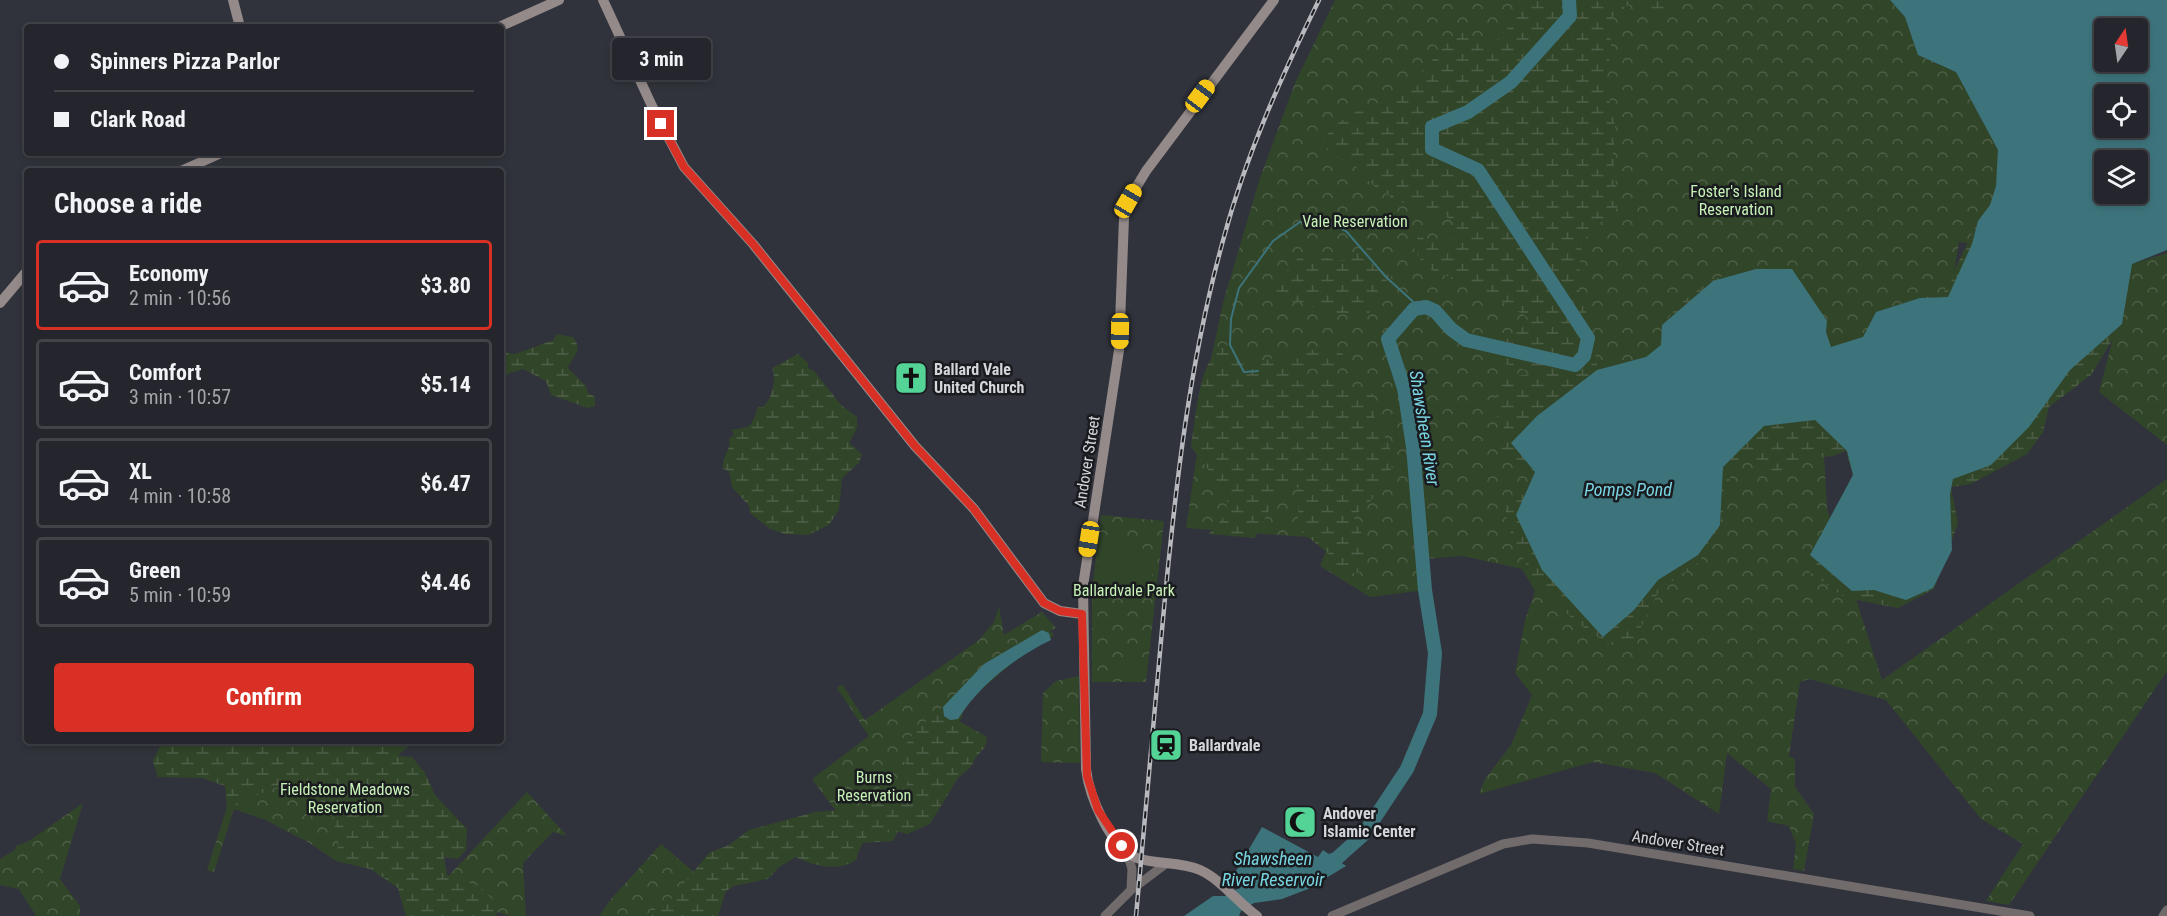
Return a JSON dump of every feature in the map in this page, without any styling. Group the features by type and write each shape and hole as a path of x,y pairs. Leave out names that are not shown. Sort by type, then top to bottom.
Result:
{"main road":[{"path":"233,0 239,24"},
{"path":"504,25 559,0"},
{"path":"603,0 652,106 684,167 753,244 915,446 974,509 1044,603 1060,611 1082,614"},
{"name":"Andover Street","path":"1127,852 1102,818 1089,786 1086,762 1082,614 1086,558 1119,350 1124,218 1128,201 1175,129 1274,0"},
{"path":"188,168 214,156"},
{"path":"0,303 24,275"},
{"path":"1127,852 1138,858 1201,870 1252,913"}],"street":[{"name":"Andover Street","path":"1332,916 1479,852 1510,842 1532,839 1595,844 2030,916"},
{"path":"1127,852 1132,869 1131,890"},
{"path":"1105,916 1131,890 1167,863"},
{"path":"2163,916 2167,910"}],"green space":[{"name":"Foster's Island Reservation","path":"1335,0 1890,0 1905,17 1918,55 1956,72 1998,150 2084,259 1959,242 1945,330 1820,383 1827,509 1882,680 2167,479 2167,671 2009,905 1986,901 2023,844 1981,819 1886,700 1809,679 1800,682 1789,756 1795,759 1795,787 1814,814 1804,871 1793,869 1796,844 1789,826 1767,821 1771,789 1727,753 1719,814 1655,773 1593,762 1479,794 1485,779 1511,745 1532,695 1515,673 1525,620 1535,591 1522,569 1463,556 1424,559 1425,590 1370,597 1320,566 1331,539 1186,528 1211,359 1223,303 1259,181 1295,83"},
{"name":"Pomps Pond","path":"1532,0 1562,0 1571,33 1577,35 1570,16 1569,0 1680,0 1653,13 1638,1 1621,8 1610,20 1611,47 1606,84 1616,131 1613,153 1616,186 1621,202 1613,214 1594,226 1582,243 1578,286 1590,324 1598,370 1646,357 1661,345 1661,334 1666,322 1684,301 1708,283 1738,271 1792,269 1823,324 1831,347 1863,337 1876,312 1920,298 1943,294 1978,221 1990,205 1996,186 1998,150 1957,72 1918,55 1905,17 1890,0 2042,58 2094,177 2094,204 2106,204 2132,264 2122,324 2091,375 2049,407 2043,432 2027,454 1971,484 1951,487 1958,523 1934,589 1898,608 1846,598 1809,572 1810,555 1853,475 1846,451 1833,456 1792,461 1778,473 1756,463 1742,461 1732,469 1720,525 1699,563 1660,589 1629,651 1608,643 1587,630 1548,594 1518,550 1509,527 1505,505 1531,483 1535,472 1523,468 1496,447 1505,424 1494,414 1496,393 1507,378 1535,373 1496,361 1502,343 1532,320 1486,292 1477,292 1460,280 1435,272 1421,260 1414,248 1419,234 1441,248 1452,242 1457,226 1451,220 1441,214 1415,208 1393,198 1374,186 1358,168 1338,158 1334,151 1320,149 1326,136 1345,118 1393,95 1412,81 1459,29 1487,46 1498,39"},
{"path":"1368,242 1375,255 1394,274 1378,288 1369,313 1333,315 1299,301 1282,302 1271,297 1274,285 1302,254 1349,261 1357,250"},
{"path":"2167,253 2167,445 2099,392 2132,264"},
{"path":"556,334 573,337 577,350 568,368 586,386 588,393 595,397 595,406 588,408 551,395 546,381 523,369 504,375 504,352 515,354 554,340"},
{"path":"1227,345 1241,349 1245,357 1257,362 1335,345 1354,367 1307,369 1289,375 1298,381 1322,378 1372,393 1378,405 1374,416 1391,449 1392,463 1381,489 1353,516 1364,542 1365,555 1362,571 1349,575 1332,564 1329,554 1298,529 1298,488 1291,481 1274,501 1255,538 1209,534 1226,514 1227,494 1191,447 1204,374 1217,351"},
{"path":"798,354 808,363 808,368 814,371 841,405 857,417 857,428 849,443 862,454 859,463 842,478 839,509 829,525 808,535 785,534 770,529 750,513 749,506 732,487 729,471 723,469 729,439 734,435 732,429 744,428 751,424 758,407 763,407 771,394 774,383 772,368"},
{"name":"Ballardvale Park","path":"1101,515 1164,521 1146,682 1092,682 1092,591"},
{"path":"1100,535 1126,539 1142,548 1150,564 1152,590 1101,589 1096,583"},
{"name":"Burns Reservation","path":"999,606 1004,635 1042,612 1056,628 1049,631 1054,634 1053,636 1019,657 967,702 956,732 919,791 893,841 860,843 812,779 869,736 837,688 842,684 865,720 979,640 994,622"},
{"path":"1115,657 1143,659 1141,674 1114,672"},
{"path":"1079,676 1080,763 1041,762 1043,693 1056,681"},
{"path":"943,707 943,712 952,720 957,720 987,737 985,747 970,768 958,778 930,824 907,834 887,829 873,832 864,841 856,860 842,866 818,865 796,857 779,867 768,879 734,886 726,891 718,916 642,916 667,904 709,853 729,845 749,830 815,812 859,809 876,800 882,779 903,790 909,777 902,757 907,742"},
{"name":"Fieldstone Meadows Reservation","path":"162,744 411,744 397,756 441,884 527,792 567,836 553,832 523,863 526,916 510,916 493,911 406,916 398,888 371,869 336,861 308,842 265,820 234,809 214,872 207,870 227,807 224,763 183,768 158,777 153,761"},
{"name":"Fieldstone Meadows Reservation","path":"162,744 411,744 397,756 412,757 425,773 435,795 467,829 466,850 458,859 444,857 447,875 479,886 496,903 497,916 406,916 398,888 371,869 336,861 339,853 331,802 303,783 275,788 227,807 225,786 202,778 158,777 153,761"},
{"path":"83,803 60,879 80,906 80,916 36,916 19,889 0,885 0,859 15,850 16,846 29,841"},
{"path":"661,844 701,878 700,916 599,916 611,899"}],"water":[{"name":"Pomps Pond","path":"1890,0 2167,0 2167,250 2132,264 2122,324 2070,370 2029,427 1991,465 1953,479 1950,494 1952,550 1933,588 1906,600 1874,590 1852,591 1810,555 1853,475 1847,451 1815,420 1764,426 1723,467 1720,525 1698,555 1658,580 1634,610 1603,637 1542,570 1516,515 1535,472 1511,443 1537,416 1597,370 1646,357 1661,345 1662,325 1713,281 1756,269 1792,269 1827,321 1826,332 1831,347 1863,337 1876,312 1920,298 1948,297 1972,244 1978,221 1990,205 1996,186 1998,150 1956,72 1918,55 1905,17"},
{"path":"1042,630 1049,633 1051,640 1024,655 987,683 958,719 950,720 944,716 943,707 984,664"},
{"name":"Shawsheen River Reservoir","path":"1262,827 1318,857 1323,850 1346,866 1308,889 1282,899 1254,903 1241,911 1239,916 1184,916 1213,896 1225,896 1239,888 1236,871"}],"waterway":[{"name":"Shawsheen River","path":"1320,864 1336,859 1364,834 1407,769 1430,714 1435,653 1425,590 1413,447 1404,388 1388,339 1414,309 1426,307 1435,311 1451,329 1466,340 1575,365 1584,356 1588,338 1478,170 1432,149 1432,127 1468,112 1511,82 1570,16 1569,0"},
{"path":"1258,371 1244,372 1230,345 1231,319 1239,288 1273,241 1300,222 1327,222 1346,231 1386,277 1420,308"}],"railway":[{"path":"1136,916 1173,522 1192,379 1201,331 1224,237 1243,176 1278,86 1319,0"}],"place":[{"name":"Ballard Vale United Church","path":"911,378"},
{"name":"Ballardvale","path":"1166,745"},
{"name":"Andover Islamic Center","path":"1300,822"}],"route":[{"path":"661,124 684,167 753,244 932,467 974,509 1044,603 1060,611 1082,614 1087,776 1090,790 1102,818 1122,846"}],"park label":[{"name":"Vale Reservation","path":"1355,221"}]}
